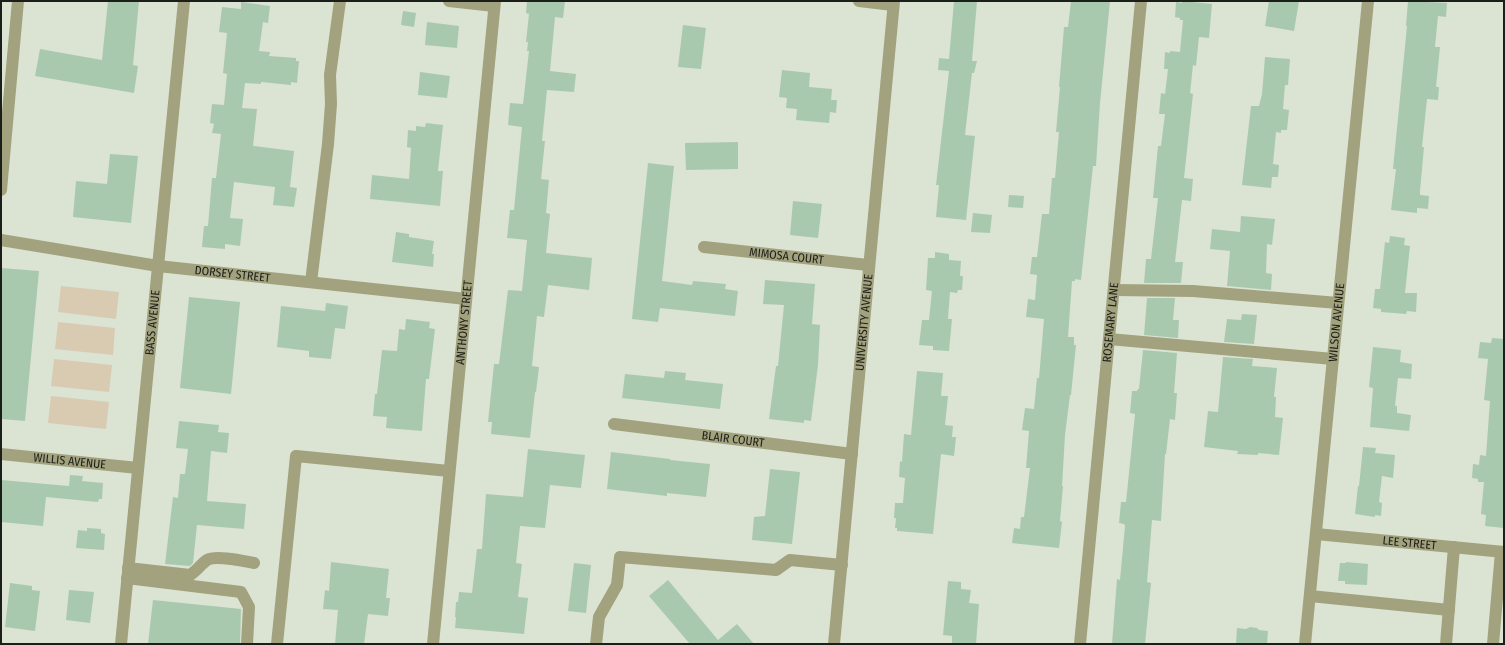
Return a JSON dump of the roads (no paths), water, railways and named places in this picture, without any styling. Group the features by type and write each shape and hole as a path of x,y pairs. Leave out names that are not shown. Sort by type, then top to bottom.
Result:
{"street":[{"path":"1,190 18,1"},
{"name":"BASS AVENUE","path":"121,644 184,1"},
{"path":"311,282 328,144 330,75 340,1"},
{"path":"449,1 494,3"},
{"path":"859,1 893,3"},
{"name":"ROSEMARY LANE","path":"1080,644 1142,1"},
{"name":"WILSON AVENUE","path":"1305,644 1368,1"},
{"name":"ANTHONY STREET","path":"433,644 494,3"},
{"name":"UNIVERSITY AVENUE","path":"834,644 893,3"},
{"name":"DORSEY STREET","path":"1,240 158,266 466,298"},
{"name":"MIMOSA COURT","path":"704,246 868,265"},
{"path":"1114,290 1193,291 1338,303"},
{"path":"1109,339 1333,359"},
{"name":"BLAIR COURT","path":"614,424 852,454"},
{"name":"WILLIS AVENUE","path":"1,454 138,468"},
{"path":"277,644 296,456 449,471"},
{"name":"LEE STREET","path":"1316,534 1502,552"},
{"path":"1446,644 1454,547"},
{"path":"1493,644 1502,552"},
{"path":"596,644 599,617 617,585 620,557 776,570 790,560 842,565"},
{"path":"127,573 190,575 197,571 206,560 214,558 254,563"},
{"path":"127,573 241,592 249,607 247,644"},
{"path":"1310,596 1449,610"}]}
